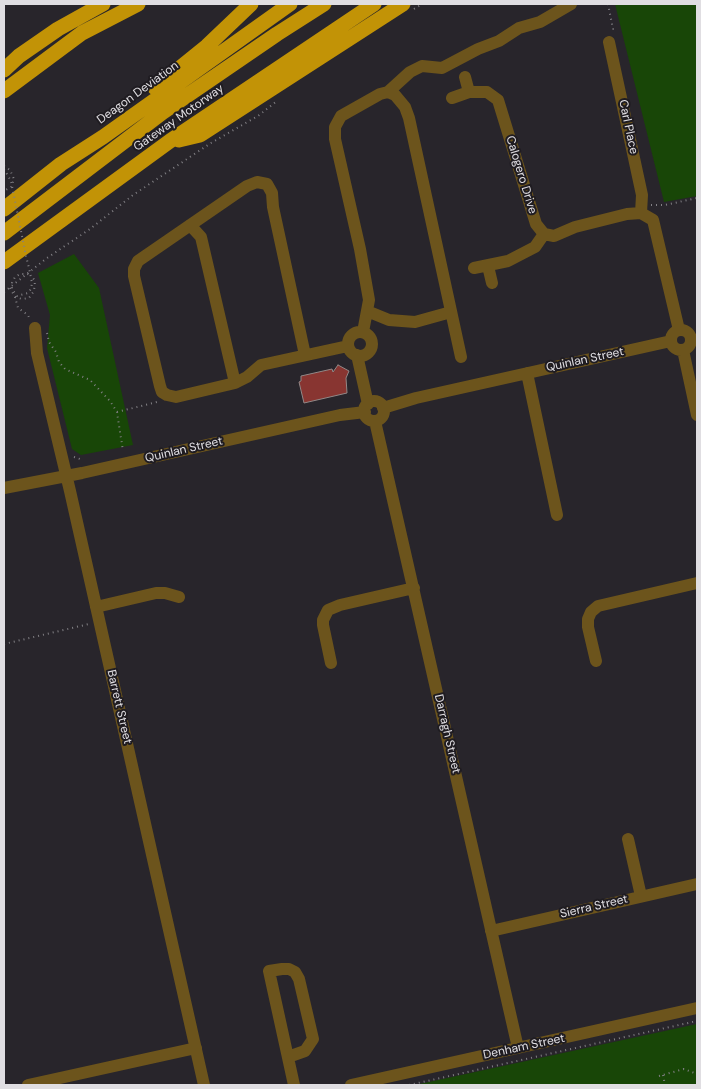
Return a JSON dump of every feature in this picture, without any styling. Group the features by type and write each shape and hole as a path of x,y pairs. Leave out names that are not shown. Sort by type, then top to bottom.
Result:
{"highway":[{"path":"4,70 19,56 58,29 103,4"},
{"path":"4,91 82,33 138,4"},
{"path":"61,164 207,46 251,4"},
{"name":"Deagon Deviation","path":"4,209 61,164 290,4"},
{"name":"Gateway Motorway","path":"4,233 163,112 324,4"},
{"name":"Gateway Motorway","path":"4,262 170,141 374,4"},
{"path":"170,141 200,135 408,7"}],"street":[{"path":"363,332 369,300 360,249 335,140 335,127 341,116 380,94 388,92 410,72 422,66 442,68 478,49 499,41 519,28 540,22 571,4"},
{"name":"Carl Place","path":"609,42 642,194 641,209"},
{"path":"465,77 468,92"},
{"path":"388,92 395,95 405,106 409,118 461,357"},
{"name":"Calogero Drive","path":"452,98 468,92 487,92 498,100 536,224 544,234"},
{"path":"305,355 273,207 272,192 267,184 257,182 247,186 138,261 134,269 134,276 160,386 167,396 176,397 235,383 247,377 261,365 305,355 357,351 371,347 371,339 363,332 355,333 349,338 357,351 373,406"},
{"path":"474,268 508,261 535,248 544,234 554,236 575,227 641,209 653,220 679,330"},
{"path":"190,225 201,237 235,383"},
{"path":"488,266 492,283"},
{"path":"367,311 389,320 415,322 451,312"},
{"name":"Barrett Street","path":"35,328 37,353 204,1085"},
{"path":"679,330 685,330 694,337 689,347 683,350 674,347 671,341 672,335 679,330"},
{"name":"Quinlan Street","path":"4,488 66,476 671,341"},
{"path":"683,350 697,415"},
{"path":"527,373 557,515"},
{"name":"Darragh Street","path":"373,406 383,416 376,421 518,1048"},
{"path":"596,661 588,619 591,612 598,606 697,583"},
{"path":"331,663 323,625 323,620 328,610 340,605 414,588"},
{"path":"96,607 156,593 165,593 179,597"},
{"path":"628,839 640,896"},
{"name":"Sierra Street","path":"491,931 697,884"},
{"path":"288,1057 305,1051 313,1039 299,979 295,972 289,969 282,969 269,971 294,1085"},
{"name":"Denham Street","path":"351,1085 697,1008"},
{"path":"28,1085 196,1048"}],"path":[{"path":"408,7 422,4"},
{"path":"608,4 613,29 609,42"},
{"path":"4,292 47,258 90,229 132,195 211,143 258,116 279,99"},
{"path":"4,167 11,181 29,268 30,276 32,283 28,293 17,296 12,288 15,277 20,274 27,274 31,275 35,282 34,291 29,298 15,297"},
{"path":"4,167 10,170 14,179 11,187 4,191"},
{"path":"641,209 697,198"},
{"path":"10,288 18,308 28,315 35,328"},
{"path":"48,333 49,342 56,352 59,362 65,369 90,380 110,401 117,412 123,451"},
{"path":"117,412 163,400 167,396"},
{"path":"4,644 99,621"},
{"path":"409,1085 697,1021"},
{"path":"659,1076 684,1069 697,1074"},
{"path":"663,1075 665,1085"}],"green space":[{"path":"615,4 697,4 697,196 664,202"},
{"path":"74,254 99,288 133,445 81,455 72,449 47,348 50,315 38,273"},
{"path":"697,1024 697,1085 415,1085"}],"building":[{"path":"338,365 349,371 346,378 347,393 304,403 299,382 301,381 301,376 332,369 333,372"}]}
